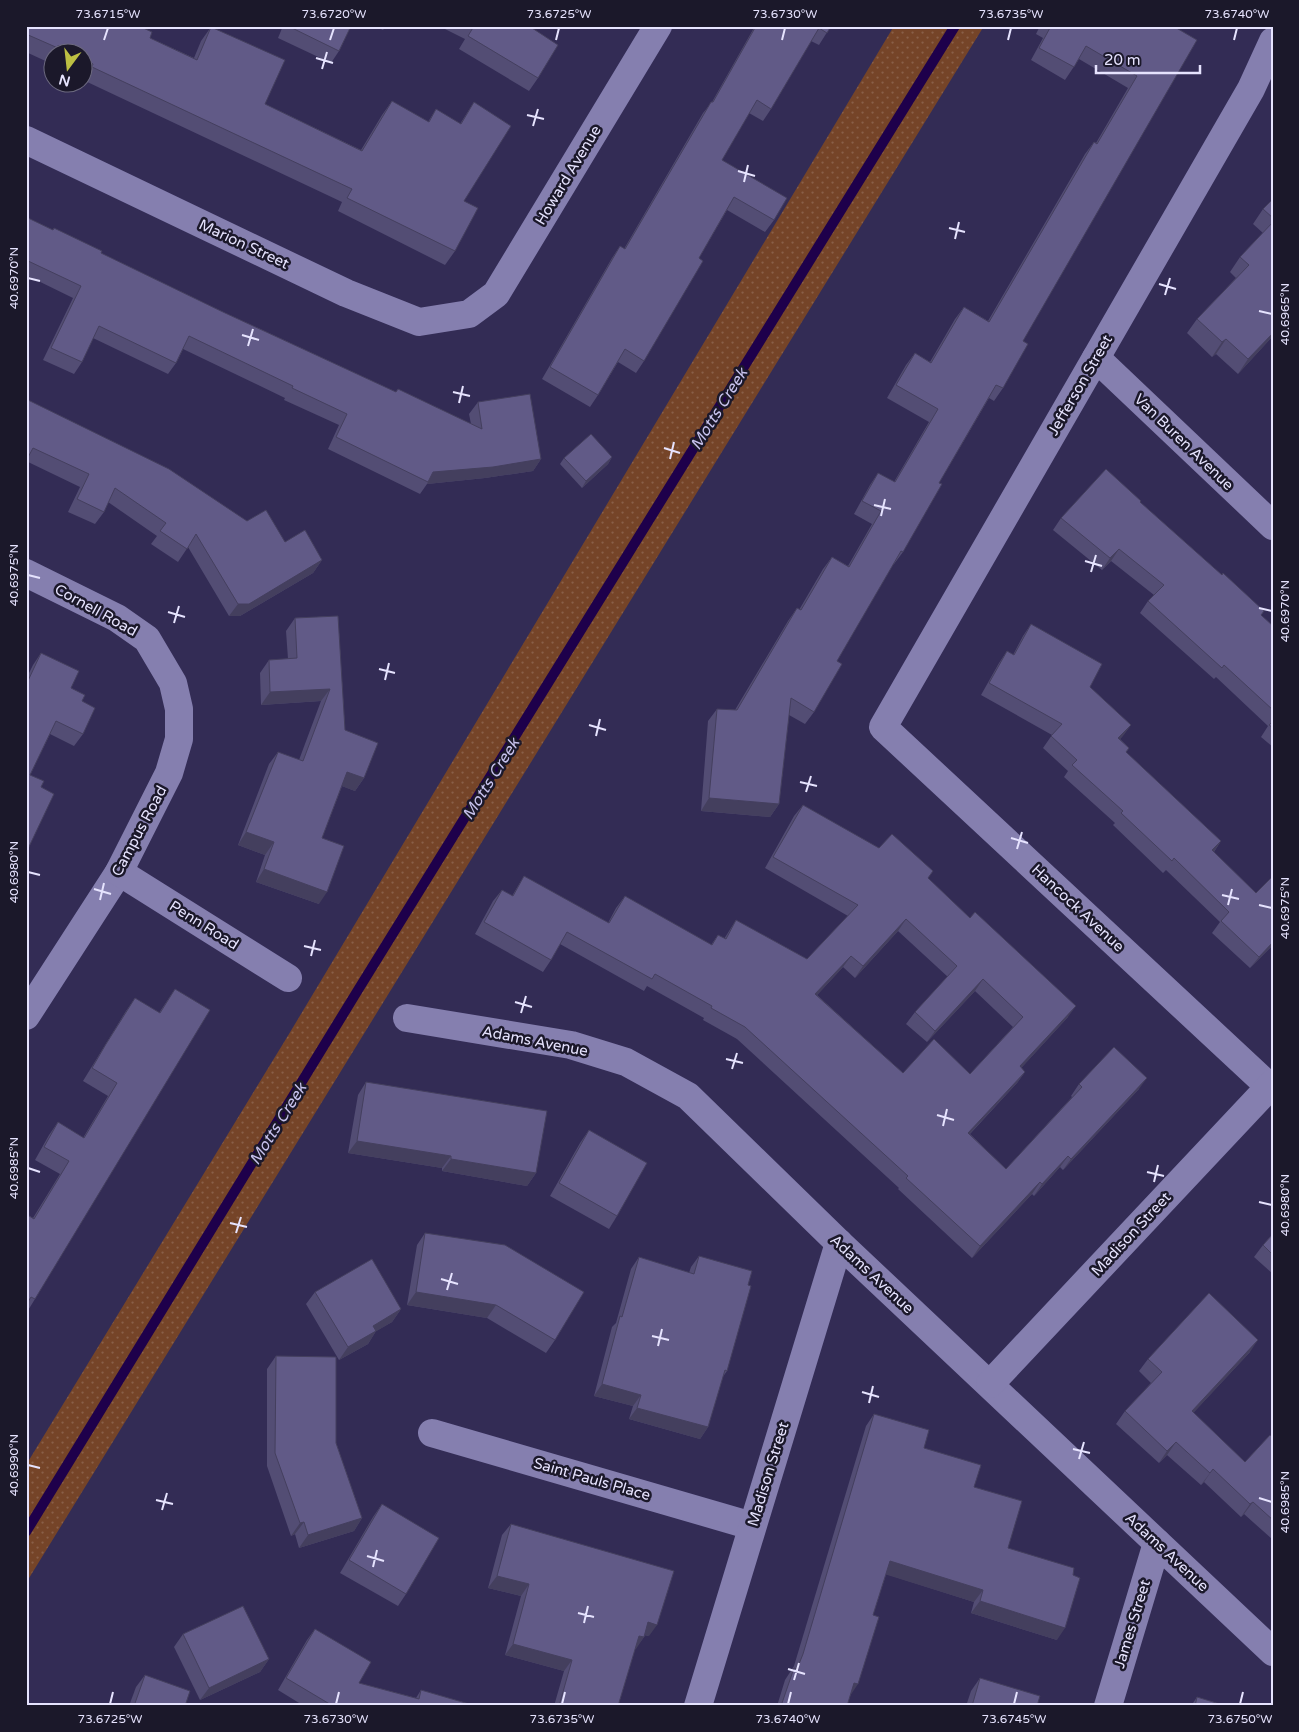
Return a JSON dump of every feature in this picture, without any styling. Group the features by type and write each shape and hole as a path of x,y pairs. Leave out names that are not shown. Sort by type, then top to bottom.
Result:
{"street":[{"name":"Howard Avenue","path":"469,314 496,294 656,27"},
{"name":"Jefferson Street","path":"883,727 1251,89 1273,41"},
{"name":"Marion Street","path":"26,140 346,292 410,319 420,322 469,314"},
{"name":"Van Buren Avenue","path":"1096,358 1273,526"},
{"name":"Cornell Road","path":"26,574 117,618 147,639 173,683"},
{"name":"Campus Road","path":"27,1014 119,872 170,773 178,739 179,709 173,683"},
{"name":"Hancock Avenue","path":"883,727 1272,1087"},
{"name":"Penn Road","path":"119,872 288,978"},
{"name":"Adams Avenue","path":"407,1018 571,1045 626,1062 688,1096 839,1243 1273,1652"},
{"name":"Madison Street","path":"990,1384 1272,1087"},
{"name":"Madison Street","path":"698,1706 839,1243"},
{"name":"Saint Pauls Place","path":"432,1433 752,1526"},
{"name":"James Street","path":"1108,1706 1157,1543"}],"shaded area":[{"path":"894,26 984,26 26,1583 26,1465 289,1034"}],"building":[{"path":"26,26 106,26 110,28 111,26 139,26 152,32 150,38 197,60 211,27 285,60 265,104 362,151 392,101 429,122 436,109 461,124 474,102 511,126 464,201 478,208 455,251 347,198 352,189 92,67 92,42 44,42 26,34"},
{"path":"288,26 351,26 339,51"},
{"path":"474,26 529,26 558,45 538,78 468,36"},
{"path":"756,26 831,26 827,33 819,28 771,109 757,100 722,160 787,198 774,220 734,197 699,258 703,261 644,361 625,349 598,395 550,367 620,246 625,249"},
{"path":"1051,26 1173,26 1197,40 1023,341 1028,344 1003,388 996,385 939,483 942,484 903,552 901,551 837,661 842,664 814,712 791,698 779,804 709,798 717,709 737,710 797,608 801,610 832,557 849,567 881,511 862,501 878,473 895,482 938,409 896,385 915,353 931,363 964,307 989,322 1094,142 1097,144 1137,76 1086,46 1074,67 1039,48"},
{"path":"1273,199 1273,218 1263,209"},
{"path":"26,217 102,251 101,253 223,312 396,392 398,389 482,429 478,402 530,394 541,459 493,467 433,472 428,482 336,437 347,414 189,336 176,363 99,326 82,362 51,348 81,286 26,260"},
{"path":"1273,222 1273,333 1248,359 1226,339 1222,342 1197,319 1249,265 1240,257"},
{"path":"26,399 169,469 247,521 266,510 285,542 305,530 322,560 249,604 238,604 196,534 187,549 160,531 166,523 115,488 104,512 77,499 89,474 33,448 26,461"},
{"path":"591,434 612,457 586,481 564,458"},
{"path":"1106,469 1140,502 1264,611 1261,615 1273,626 1273,710 1224,665 1222,668 1148,601 1164,585 1119,549 1110,558 1061,518"},
{"path":"338,616 345,730 378,743 364,778 347,772 322,838 344,846 327,892 264,869 274,842 246,832 278,752 303,761 330,689 270,692 269,660 297,658 295,618"},
{"path":"1031,624 1102,664 1090,687 1131,725 1118,738 1129,748 1126,752 1221,841 1212,850 1256,893 1273,876 1273,942 1259,957 1221,921 1229,912 1174,858 1172,861 1121,813 1123,811 1072,765 1077,760 1051,736 1062,724 989,683 1007,651 1014,655"},
{"path":"41,653 79,671 71,688 85,695 82,701 95,708 83,734 56,721 30,775 44,781 41,787 54,794 26,853 26,685"},
{"path":"803,805 879,848 892,834 933,871 928,878 970,918 975,912 1076,1006 1020,1066 1025,1072 968,1133 1006,1169 1082,1087 1079,1084 1114,1047 1147,1078 1071,1159 1068,1156 1042,1184 1040,1182 980,1246 906,1178 908,1176 745,1027 655,974 652,979 567,932 551,960 484,922 502,890 513,896 524,876 609,923 625,896 712,945 718,935 726,939 736,920 807,959 858,905 773,857","holes":["906,919 957,966 915,1012 935,1031 983,979 1023,1017 970,1074 934,1039 903,1073 815,994 851,956 863,966"]},
{"path":"175,989 210,1010 35,1299 31,1297 26,1305 26,1214 34,1219 69,1161 44,1147 58,1122 84,1138 117,1083 92,1068 135,998 160,1013"},
{"path":"366,1082 547,1111 536,1173 451,1159 451,1156 357,1141"},
{"path":"589,1130 647,1163 617,1216 559,1183"},
{"path":"425,1233 505,1245 584,1292 555,1340 496,1305 416,1292"},
{"path":"1273,1234 1273,1255 1263,1245"},
{"path":"699,1256 752,1271 748,1285 751,1286 727,1371 725,1370 708,1427 637,1408 641,1395 602,1384 620,1316 622,1317 639,1257 694,1274"},
{"path":"372,1259 401,1309 373,1326 376,1331 348,1347 315,1292"},
{"path":"1209,1293 1258,1340 1192,1411 1245,1462 1270,1435 1273,1438 1273,1520 1253,1502 1250,1504 1213,1469 1210,1473 1176,1442 1167,1451 1125,1411 1162,1372 1148,1359"},
{"path":"276,1356 336,1357 336,1443 362,1518 308,1535 304,1522 300,1523 275,1453"},
{"path":"874,1414 929,1430 924,1448 981,1465 974,1487 1022,1501 1008,1548 1074,1568 1073,1575 1080,1578 1065,1628 980,1601 983,1590 890,1561 873,1615 879,1617 858,1684 854,1683 847,1706 781,1706 794,1668 797,1669 803,1654"},
{"path":"382,1504 439,1538 406,1594 349,1560"},
{"path":"511,1524 674,1571 657,1625 648,1622 644,1637 639,1636 618,1706 559,1706 572,1660 513,1644 529,1584 497,1576"},
{"path":"243,1606 269,1659 209,1688 183,1634"},
{"path":"315,1629 371,1662 359,1683 419,1699 421,1690 476,1706 333,1706 286,1678"},
{"path":"145,1675 190,1691 185,1706 134,1706"},
{"path":"980,1678 1040,1696 1037,1706 972,1706"},
{"path":"1197,1697 1226,1706 1195,1706"}],"waterway":[{"name":"Motts Creek","path":"26,1532 358,990 955,26"}]}
